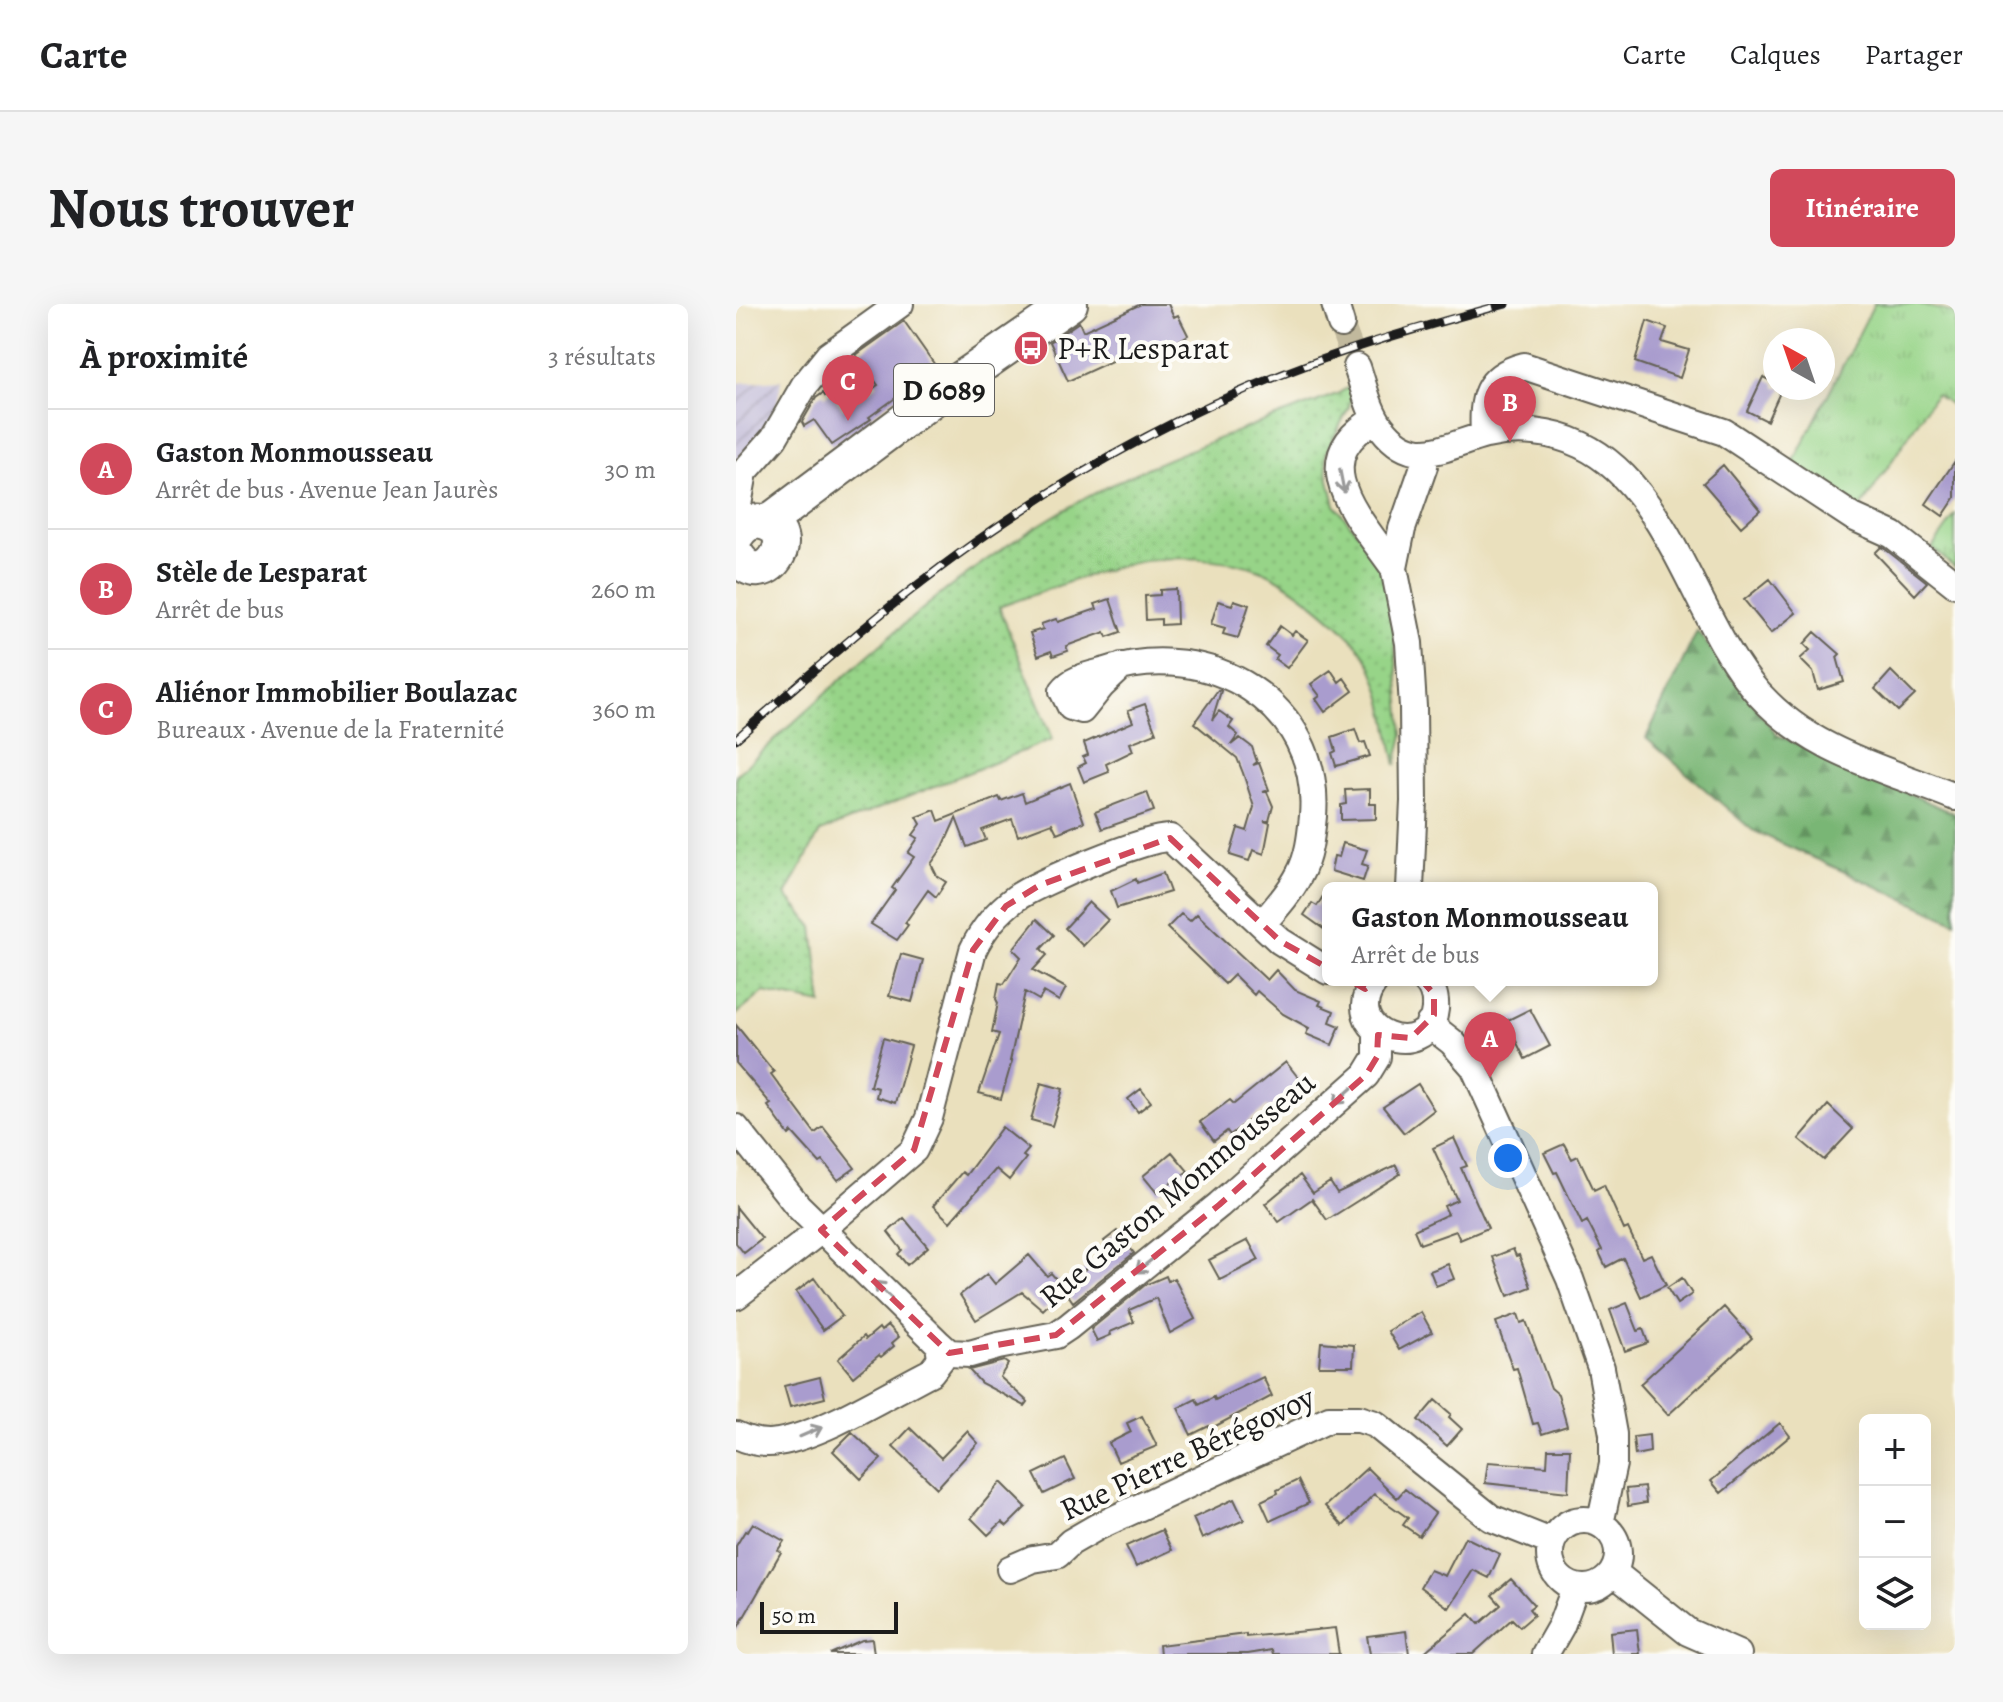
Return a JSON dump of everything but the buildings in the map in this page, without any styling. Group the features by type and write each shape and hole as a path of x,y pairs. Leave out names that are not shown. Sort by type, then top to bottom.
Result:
{"main road":[{"name":"D 6089","path":"752,544 799,508 819,483 941,393 1070,304"}],"street":[{"path":"752,544 740,486 744,472 774,438 804,386 829,355 900,304"},
{"path":"1484,435 1484,405 1488,390 1503,374 1524,366 1724,432 1853,517 1893,535 1955,584"},
{"path":"1357,367 1376,419 1389,436 1424,454 1459,446 1484,435 1528,431 1568,438 1599,455 1633,488 1653,515 1671,542 1718,634 1757,691 1776,711 1800,731 1871,768 1955,797"},
{"path":"1376,419 1364,425 1347,444 1341,455 1340,483 1353,511 1394,568"},
{"path":"1410,882 1414,801 1413,707 1409,643 1394,568 1402,529 1424,466 1424,454"},
{"path":"1122,666 1161,662 1213,668 1247,684 1278,712 1293,731 1312,779 1314,802 1310,839 1299,876 1262,924"},
{"path":"736,1296 821,1230 914,1150 929,1118 973,950 991,921 1017,897 1147,841 1170,838 1280,941 1322,967"},
{"path":"1363,986 1366,1012 1377,1031 1399,1040 1421,1033 1429,1024 1436,1005 1429,986"},
{"path":"1429,1024 1452,1042 1474,1067 1564,1265 1590,1331 1601,1368 1613,1434 1613,1464 1600,1524"},
{"name":"Rue Gaston Monmousseau","path":"939,1344 949,1353 970,1354 1056,1335 1068,1327 1219,1205 1366,1075 1377,1057 1377,1031"},
{"path":"736,1128 766,1168 821,1230 939,1344 941,1359 931,1372 811,1433 777,1443 764,1443 736,1435"},
{"name":"Rue Pierre Bérégovoy","path":"1010,1569 1033,1559 1057,1555 1071,1542 1097,1527 1329,1419 1359,1419 1375,1424 1491,1518 1551,1542"},
{"path":"1577,1521 1600,1524 1616,1541 1618,1557 1613,1572 1593,1588 1575,1588 1553,1570 1549,1552 1551,1542 1557,1532 1577,1521"},
{"path":"1613,1572 1688,1632 1738,1654"},
{"path":"1545,1654 1561,1626 1575,1588"}],"highlighted area":[{"path":"1170,838 1280,941 1365,989 1393,970 1414,972 1434,994 1434,1015 1411,1038 1378,1035 1377,1057 1366,1075 1219,1205 1056,1335 949,1353 821,1230 914,1150 973,950 1006,906 1040,885"}],"shaded area":[{"path":"781,380 776,412 754,444 736,461 736,383"}],"green space":[{"path":"1874,304 1917,304 1955,313 1955,408 1936,394 1859,511 1792,465 1825,400 1835,400 1835,381"},
{"path":"1354,384 1349,407 1326,453 1327,471 1335,505 1362,539 1389,584 1403,735 1396,765 1381,694 1364,654 1345,631 1316,606 1260,570 1214,560 1148,560 1099,572 999,607 1053,739 820,832 786,895 813,927 822,1004 764,992 736,1015 736,775 886,639 1006,546 1118,481 1227,435 1337,394"},
{"path":"1955,515 1955,568 1932,548"},
{"path":"1697,631 1777,735 1955,814 1955,922 1752,830 1646,738"}],"tunnel":[{"path":"1341,324 1357,367"}],"railway":[{"path":"736,739 835,652 937,570 1009,519 1115,454 1227,397 1304,366 1404,332 1506,304"}],"place":[{"name":"P+R Lesparat","path":"1031,348"},
{"name":"Aliénor Immobilier Boulazac","path":"848,421"},
{"name":"Stèle de Lesparat","path":"1510,442"},
{"name":"Gaston Monmousseau","path":"1490,1078"}]}
